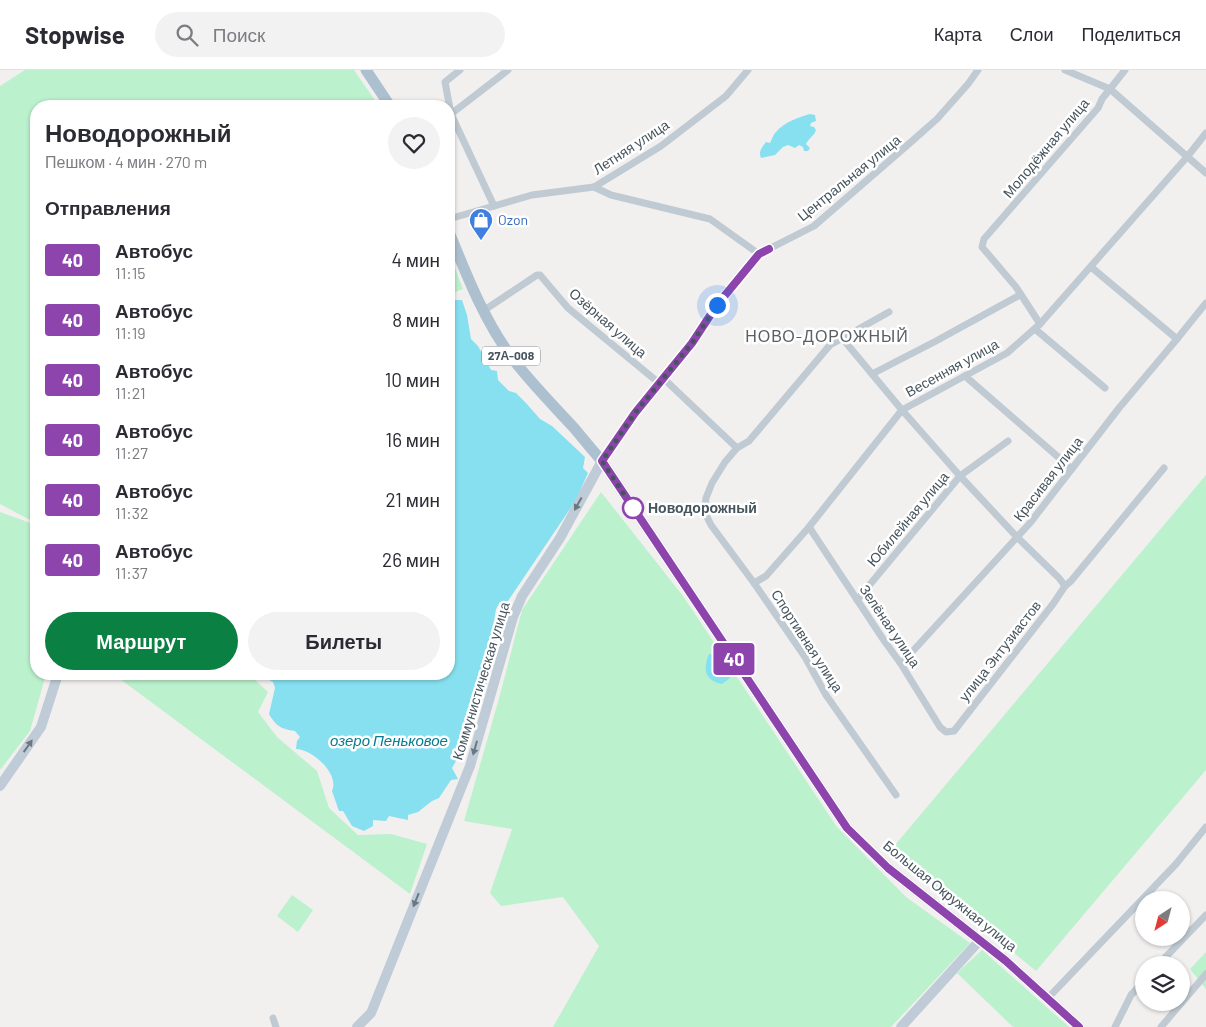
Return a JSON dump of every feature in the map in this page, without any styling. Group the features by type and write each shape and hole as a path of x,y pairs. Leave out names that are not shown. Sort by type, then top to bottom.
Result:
{"main road":[{"path":"366,70 386,100"},
{"name":"Большая Окружная улица","path":"455,247 467,277 496,335 512,358 602,461 847,828 888,868 980,940 1079,1027"}],"street":[{"path":"448,100 445,82 460,70"},
{"path":"455,111 508,70"},
{"name":"Летняя улица","path":"455,217 532,195 594,187 662,146 726,96 748,70"},
{"name":"Центральная улица","path":"602,461 635,413 692,343 717,305 759,254 814,226 936,119 968,84 978,70"},
{"path":"1065,70 1110,89 1206,173"},
{"name":"Молодёжная улица","path":"1020,295 1016,287 982,247 984,239 1098,108 1102,99 1124,70"},
{"path":"455,123 494,206"},
{"name":"Весенняя улица","path":"754,583 766,576 809,527 902,410 1007,352 1037,327 1206,133"},
{"path":"594,187 611,195 710,219 759,254"},
{"path":"1091,267 1177,339"},
{"name":"Озёрная улица","path":"483,311 540,275 568,308 661,381"},
{"path":"872,374 1020,295 1037,327 1105,388"},
{"name":"Красивая улица","path":"901,664 1017,538 1119,408 1206,302"},
{"path":"661,381 737,448 749,441 830,344 889,312"},
{"path":"842,338 902,410 1017,538 1059,578 1068,583"},
{"path":"965,376 1072,469"},
{"name":"Юбилейная улица","path":"857,600 960,476 1008,441"},
{"name":"Спортивная улица","path":"737,448 712,483 706,498 704,511 711,525 805,657 826,695 896,795"},
{"name":"Коммунистическая улица","path":"357,1027 371,1013 470,766 513,617 522,596 560,538 602,461"},
{"name":"улица Энтузиастов","path":"954,731 1068,583 1164,468"},
{"name":"Зелёная улица","path":"809,527 901,664 940,727 946,732 954,731"},
{"path":"0,786 41,727 56,680"},
{"path":"1048,998 1176,864 1206,827"},
{"path":"1167,956 1206,915"},
{"path":"901,1027 980,940"},
{"path":"1161,1027 1206,974"},
{"path":"1115,1027 1135,991"},
{"path":"273,1018 276,1027"}],"green space":[{"path":"25,70 354,70 375,100 30,100 30,520 0,504 0,86"},
{"path":"455,268 463,289 455,292"},
{"path":"1206,475 1206,770 1036,971 890,851"},
{"path":"601,492 683,596 837,827 906,897 970,943 891,1027 553,1027 599,946 563,897 501,906 490,893 512,829 464,821 522,610"},
{"path":"0,512 30,523 30,680 44,680 30,731 0,770"},
{"path":"121,680 255,680 268,692 258,712 277,737 317,771 329,808 358,835 391,834 427,844 410,894"},
{"path":"292,895 313,910 298,932 277,916"},
{"path":"982,950 1069,1027 1013,1027 957,973"},
{"path":"1206,952 1206,989 1190,969"}],"water":[{"path":"810,114 815,115 816,121 811,123 810,126 816,130 806,144 810,148 808,151 804,151 803,147 799,145 795,148 788,145 775,155 761,158 760,152 762,148 766,142 770,143 779,128 792,120"},
{"name":"озеро Пеньковое","path":"455,300 462,300 471,339 478,346 491,370 497,371 498,380 509,391 516,393 540,419 552,426 585,457 583,468 588,473 576,500 506,604 500,602 496,609 493,627 496,642 484,694 469,734 463,758 456,761 452,768 458,779 451,780 439,798 418,812 408,815 408,820 389,816 386,821 373,820 373,826 364,831 352,826 343,811 339,811 332,791 332,777 328,770 310,753 296,749 297,741 300,737 295,731 279,726 269,714 275,688 273,682 269,680 455,680"},
{"path":"709,654 719,657 726,665 730,666 728,674 730,678 722,684 712,680 706,673"}],"bus line":[{"name":"40","path":"769,249 759,254 717,305 692,343 635,413 602,461 847,828 888,868 1006,961 1079,1027"}],"place":[{"name":"Ozon","path":"481,241"},
{"name":"Новодорожный","path":"633,508"}],"district":[{"name":"НОВО-ДОРОЖНЫЙ","path":"827,336"}],"route":[{"path":"633,508 602,461 635,413 692,343 717,305"}]}
